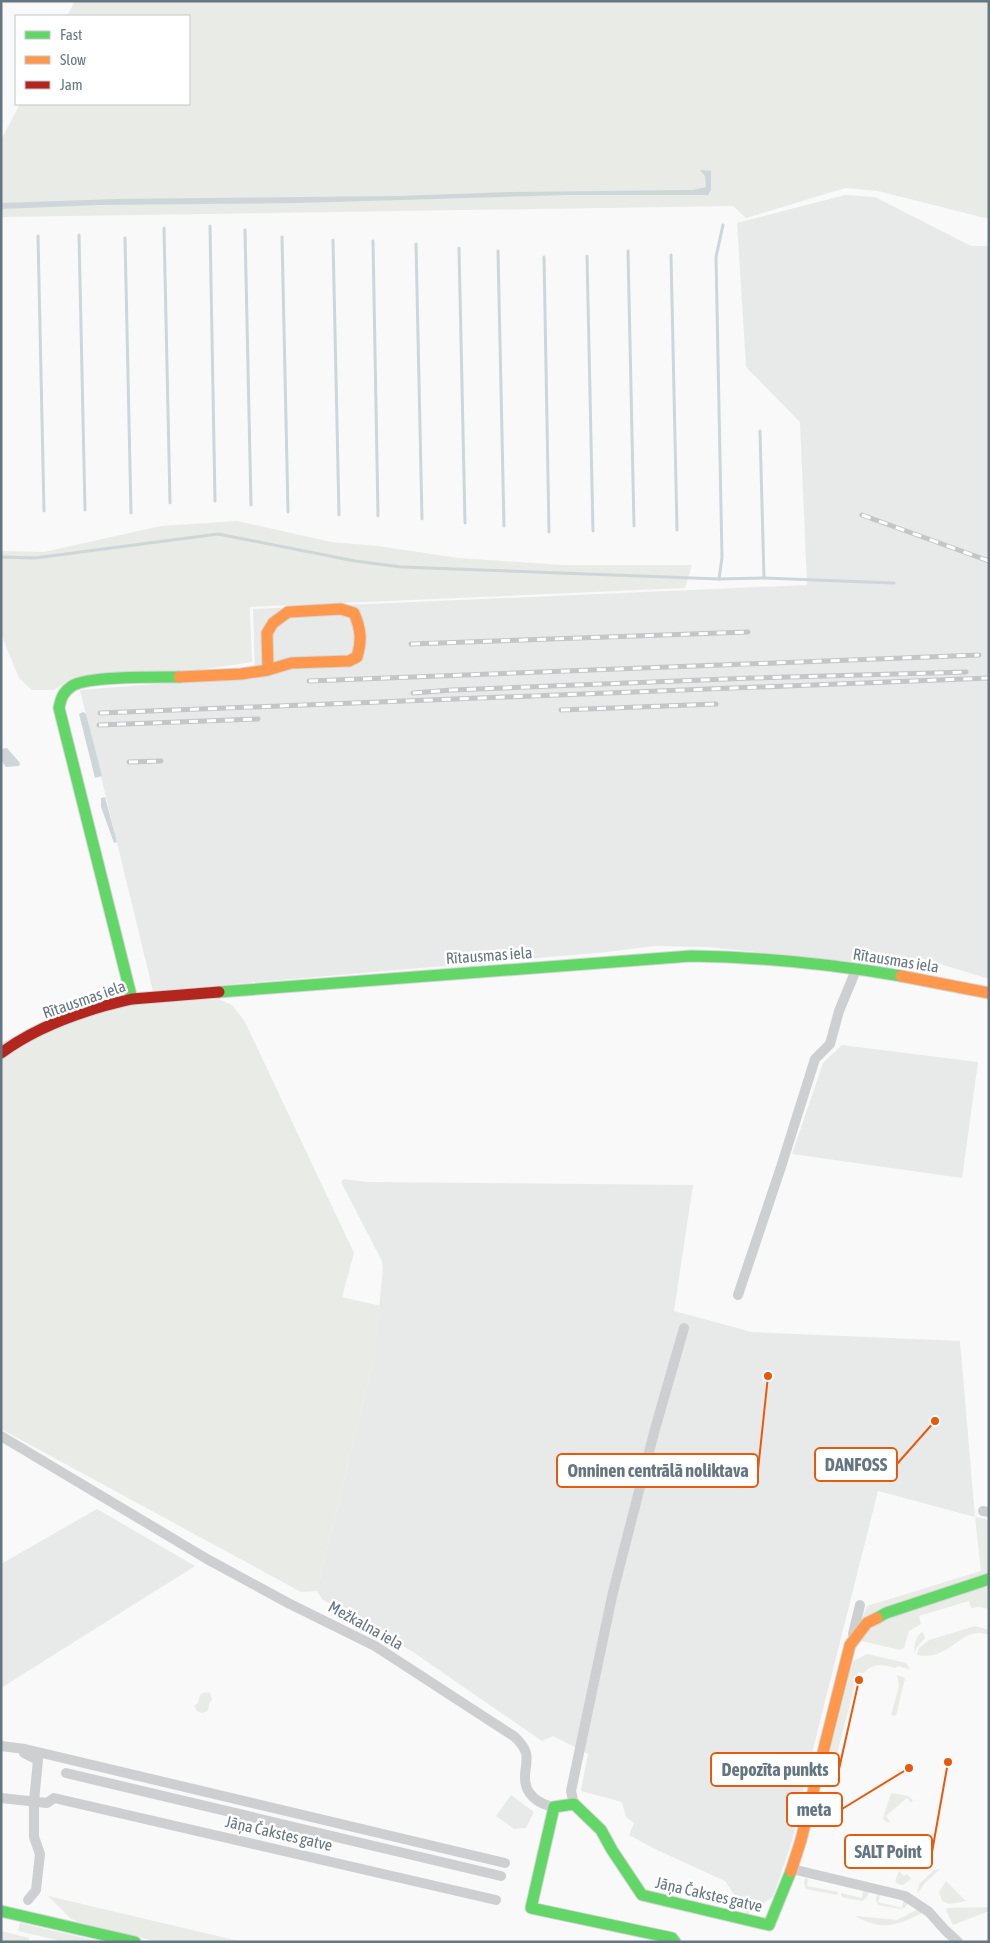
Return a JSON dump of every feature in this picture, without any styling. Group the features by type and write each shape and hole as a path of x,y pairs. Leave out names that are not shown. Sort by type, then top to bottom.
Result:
{"main road":[{"path":"132,998 59,708 61,696 73,685 96,680 241,674 268,670 291,663 349,661 357,657 361,645 361,627 354,613 341,609 288,612 273,623 268,633 268,670"},
{"name":"Rītausmas iela","path":"1,1053 9,1046 39,1031 118,1001 132,998 691,956 757,958 856,970 924,979 989,993"},
{"path":"792,1870 850,1645 867,1622 886,1613 989,1579"},
{"path":"574,1804 554,1807 531,1908 674,1940"},
{"name":"Jāņa Čakstes gatve","path":"574,1804 593,1821 610,1842 612,1850 642,1895 769,1924 792,1870"},
{"path":"1,1911 134,1942"}],"street":[{"path":"738,1296 815,1059 830,1044 840,1011 856,970"},
{"path":"574,1804 571,1791 613,1592 655,1429 684,1328"},
{"name":"Mežkalna iela","path":"1,1436 207,1559 288,1603 374,1646 515,1737 522,1744 526,1753 524,1779 527,1790 534,1799 544,1805 554,1807"},
{"path":"850,1645 860,1605"},
{"path":"1,1746 14,1749 38,1760 34,1802 34,1837 40,1854 36,1890 28,1900"},
{"path":"14,1749 26,1749 505,1863"},
{"name":"Jāņa Čakstes gatve","path":"66,1773 432,1858 501,1876"},
{"path":"1,1798 34,1802"},
{"name":"Jāņa Čakstes gatve","path":"34,1802 47,1803 54,1798 496,1900"},
{"path":"432,1858 459,1852"},
{"path":"792,1870 905,1896 929,1912 958,1942"}],"shaded area":[{"path":"75,1 989,1 989,219 878,191 845,188 746,218 733,206 1,217 1,140 19,105 190,105 190,15 68,15"},
{"path":"700,170 711,171 711,190 708,195 566,195 298,203 99,205 1,209 1,203 116,199 693,190 706,187 705,176"},
{"path":"845,195 875,197 971,246 989,246 989,979 924,959 866,963 707,947 654,946 607,952 153,991 80,690 255,676 253,609 807,585 800,422 746,367 737,223"},
{"path":"237,521 331,542 378,546 458,558 562,565 692,565 685,588 250,607 252,662 199,670 66,682 54,690 32,690 19,678 1,634 1,551 44,552 161,526"},
{"path":"83,712 86,714 102,776 95,778 79,714"},
{"path":"7,748 20,763 19,766 6,767 1,760 1,749"},
{"path":"105,797 117,842 114,843 101,807 101,798"},
{"path":"218,999 232,1005 245,1022 354,1253 342,1297 381,1306 374,1359 317,1591 301,1592 1,1429 1,1042 116,1006"},
{"path":"842,1045 978,1062 962,1178 792,1154 823,1063"},
{"path":"344,1179 367,1182 693,1185 674,1311 752,1332 960,1341 975,1517 878,1491 808,1769 792,1841 773,1897 747,1914 725,1881 629,1835 634,1823 626,1817 622,1802 581,1791 588,1754 553,1736 542,1741 413,1652 322,1599 317,1591 374,1359 383,1268 382,1261 341,1182"},
{"path":"97,1509 195,1566 1,1688 1,1564"},
{"path":"975,1517 989,1520 989,1609 971,1608 969,1601 919,1616 921,1624 909,1631 904,1648 900,1650 862,1641 858,1630 867,1606 981,1571"},
{"path":"975,1626 989,1630 989,1635 970,1634 939,1653 929,1656 917,1655 919,1648 929,1640"},
{"path":"923,1632 925,1638 914,1653 917,1638"},
{"path":"867,1654 906,1663 910,1669 878,1665 871,1667 864,1673 858,1672 835,1762 842,1764 841,1767 830,1766 827,1764 853,1661"},
{"path":"897,1675 905,1678 896,1716 891,1715 899,1686"},
{"path":"205,1692 210,1693 212,1699 208,1711 202,1713 197,1711 194,1706 198,1703 200,1695"},
{"path":"891,1793 908,1796 913,1800 911,1803 907,1798 886,1816 890,1822 886,1822 883,1818"},
{"path":"511,1795 534,1812 526,1828 514,1829 496,1816"},
{"path":"940,1869 925,1883 917,1894 919,1884 934,1870"},
{"path":"899,1871 904,1876 907,1874 911,1879 903,1885 895,1881"},
{"path":"805,1878 808,1879 807,1886 838,1892 837,1895 806,1889 804,1884"},
{"path":"946,1881 966,1901 949,1904 942,1901 939,1892"},
{"path":"863,1891 869,1892 862,1901 841,1896 841,1893 862,1898"},
{"path":"877,1894 880,1895 878,1902 902,1908 904,1900 909,1903 901,1909 878,1905 876,1901"},
{"path":"48,1896 243,1942 158,1942 78,1922 70,1918"},
{"path":"989,1907 989,1911 953,1925 946,1910 947,1908"},
{"path":"918,1909 922,1913 889,1925 873,1924 855,1916 897,1920"},
{"path":"20,1923 102,1942 65,1942 18,1931"},
{"path":"1,1931 29,1938 29,1942 1,1941"}],"waterway":[{"path":"719,579 722,558 716,257 723,225"},
{"path":"210,226 215,501"},
{"path":"164,228 170,503"},
{"path":"245,230 251,505"},
{"path":"79,235 85,510"},
{"path":"38,236 44,511"},
{"path":"282,237 288,512"},
{"path":"125,238 131,513"},
{"path":"333,240 339,515"},
{"path":"373,241 378,516"},
{"path":"416,244 422,519"},
{"path":"459,248 465,523"},
{"path":"498,251 504,526"},
{"path":"628,251 634,526"},
{"path":"671,255 677,530"},
{"path":"587,256 593,531"},
{"path":"544,257 549,532"},
{"path":"760,431 764,578"},
{"path":"1,557 35,558 218,534 355,561 401,567 719,579 764,578 894,583"}],"railway":[{"path":"862,515 989,561"},
{"path":"411,644 748,632"},
{"path":"309,681 979,655"},
{"path":"413,693 752,678 966,672"},
{"path":"100,713 989,678"},
{"path":"561,710 716,704"},
{"path":"99,725 258,719"},
{"path":"129,762 161,761"}],"traffic: fast":[{"path":"132,999 59,708 64,693 72,686 80,683 92,680 123,678 179,677"},
{"path":"219,992 691,956 796,962 901,976"},
{"path":"877,1618 886,1613 989,1579"},
{"path":"675,1942 672,1938 531,1908 554,1807 574,1804 601,1830 642,1895 769,1925 791,1871"},
{"path":"1,1911 135,1942"}],"traffic: slow":[{"path":"179,677 241,674 268,670 291,663 349,661 357,657 360,646 358,624 354,613 341,609 288,612 273,623 267,633 268,670"},
{"path":"901,976 989,993"},
{"path":"791,1871 801,1840 850,1645 867,1623 877,1618"}],"traffic: jam":[{"path":"1,1053 15,1043 47,1027 98,1008 132,999 219,992"}],"place":[{"name":"Onninen centrālā noliktava","path":"768,1376"},
{"name":"DANFOSS","path":"935,1421"},
{"name":"Depozīta punkts","path":"859,1680"},
{"name":"SALT Point","path":"948,1762"},
{"name":"meta","path":"909,1768"}]}
